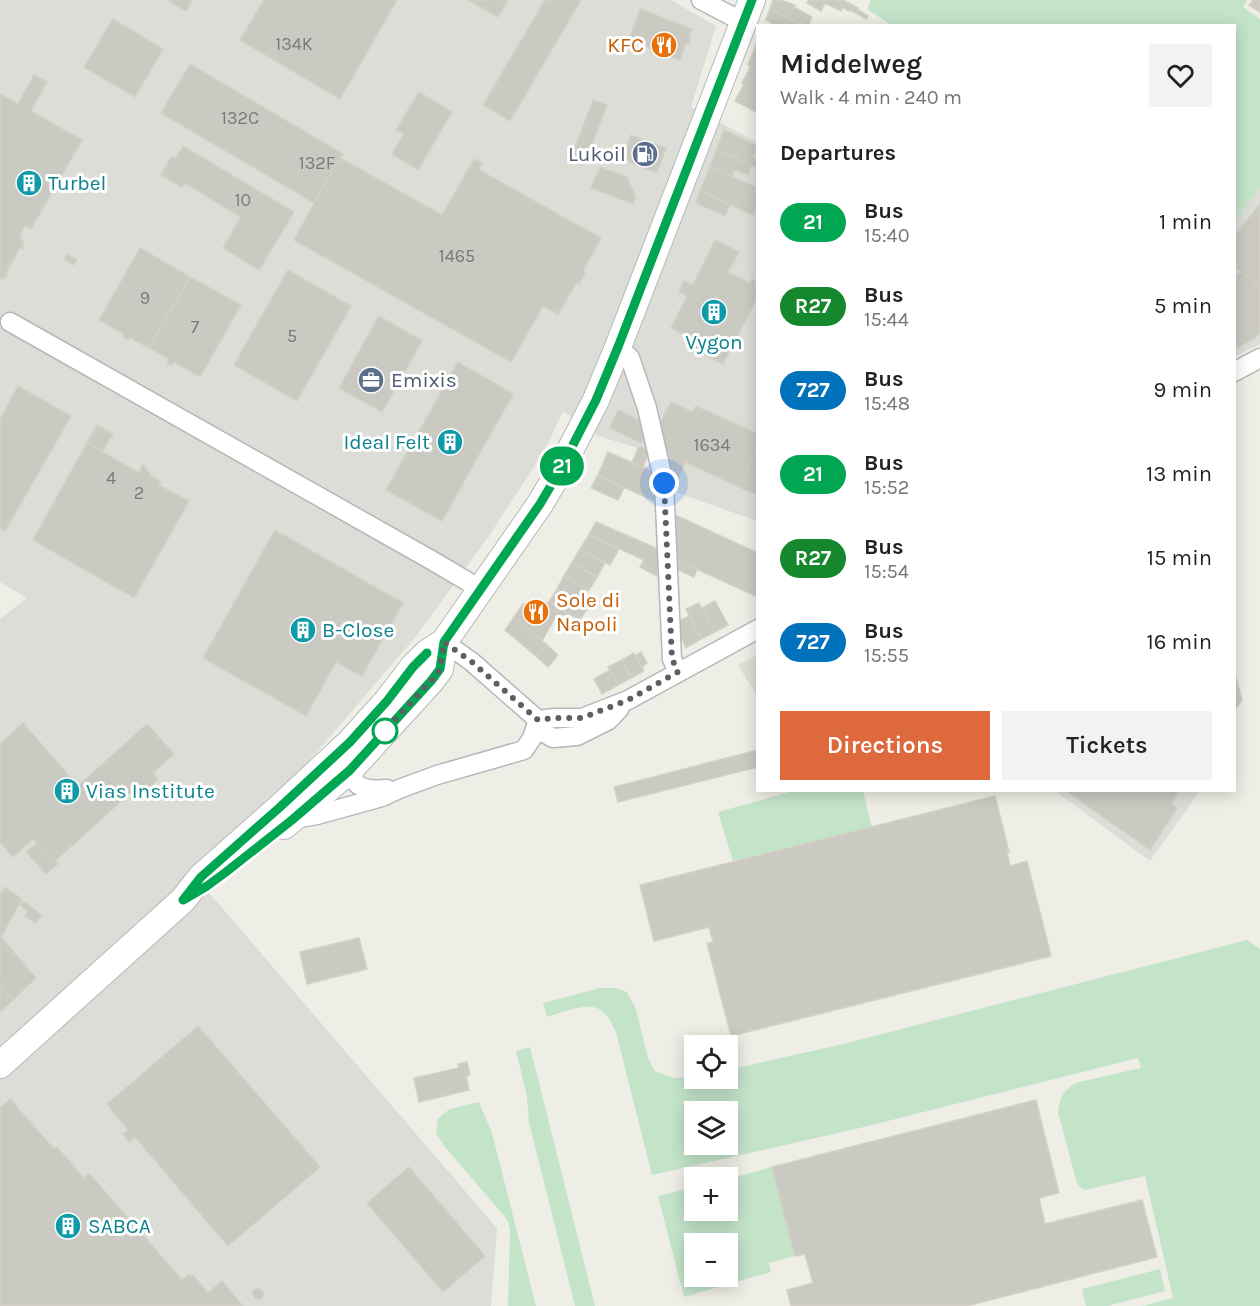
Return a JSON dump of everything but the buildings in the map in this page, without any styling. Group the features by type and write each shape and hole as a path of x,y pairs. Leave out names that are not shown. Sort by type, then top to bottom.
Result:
{"main road":[{"path":"0,1065 183,900 201,877 350,742 387,701 413,667 427,653 444,642 482,590 540,504 596,400 747,11"},
{"path":"183,900 226,872 350,770 440,669 444,642"}],"street":[{"path":"701,0 747,11"},
{"path":"10,322 482,590"},
{"path":"618,347 630,358 647,408 664,483 672,659 678,672"},
{"path":"1236,371 1260,358"},
{"path":"444,642 472,662 538,720 544,733 553,738 577,736 609,720 628,700 756,630"},
{"path":"292,820 382,797 437,775 524,750 532,738 538,720"},
{"path":"350,742 350,770 355,783 369,790 399,789"}],"shaded area":[{"path":"0,0 671,0 716,26 691,107 756,141 756,521 667,489 652,452 598,436 563,411 546,448 489,536 417,635 309,761 190,873 497,1228 491,1306 0,1306 0,619 27,598 0,582"},
{"path":"1260,187 1260,344 1236,356 1236,217"},
{"path":"756,656 756,694 738,665"},
{"path":"1056,792 1199,792 1150,861"}],"green space":[{"path":"871,0 1247,0 1243,7 1260,19 1260,187 1236,219 1236,24 890,24 867,9"},
{"path":"790,792 863,792 872,827 733,861 718,812"},
{"path":"1247,940 1260,949 1260,1306 1142,1306 1173,1298 1145,1176 1085,1190 1076,1180 1058,1112 1064,1093 1079,1082 1141,1068 1138,1058 860,1128 652,1175 616,1032 609,1019 594,1007 573,1009 547,1017 543,1003 600,988 616,988 627,992 636,1009 648,1058 655,1071 673,1078 684,1078 684,1089 738,1089 738,1068 839,1045"},
{"path":"530,1047 595,1306 575,1306 529,1123 527,1096 516,1051"},
{"path":"479,1102 492,1133 536,1306 508,1306 510,1230 508,1222 444,1146 436,1133 438,1119 443,1114 450,1109"},
{"path":"772,1167 795,1256 769,1263 771,1272 738,1281 738,1233 684,1233 684,1287 719,1287 684,1297 658,1196 684,1190 684,1221 738,1221 738,1176"},
{"path":"1160,1269 1165,1291 1107,1306 1086,1306 1082,1289"}],"bus line":[{"name":"21","path":"427,653 350,742 201,877 183,900 226,872 350,770 440,669 444,642 540,504 596,400 752,0"}],"place":[{"name":"KFC","path":"664,45"},
{"name":"Lukoil","path":"645,154"},
{"name":"Turbel","path":"29,183"},
{"name":"Vygon","path":"714,312"},
{"name":"Emixis","path":"371,380"},
{"name":"Ideal Felt","path":"450,442"},
{"name":"Sole di Napoli","path":"536,612"},
{"name":"B-Close","path":"303,630"},
{"name":"Vias Institute","path":"67,791"},
{"name":"SABCA","path":"68,1226"}],"route":[{"path":"385,731 379,737 440,669 444,642 472,662 538,720 582,718 628,700 678,672 672,659 664,483"}]}
